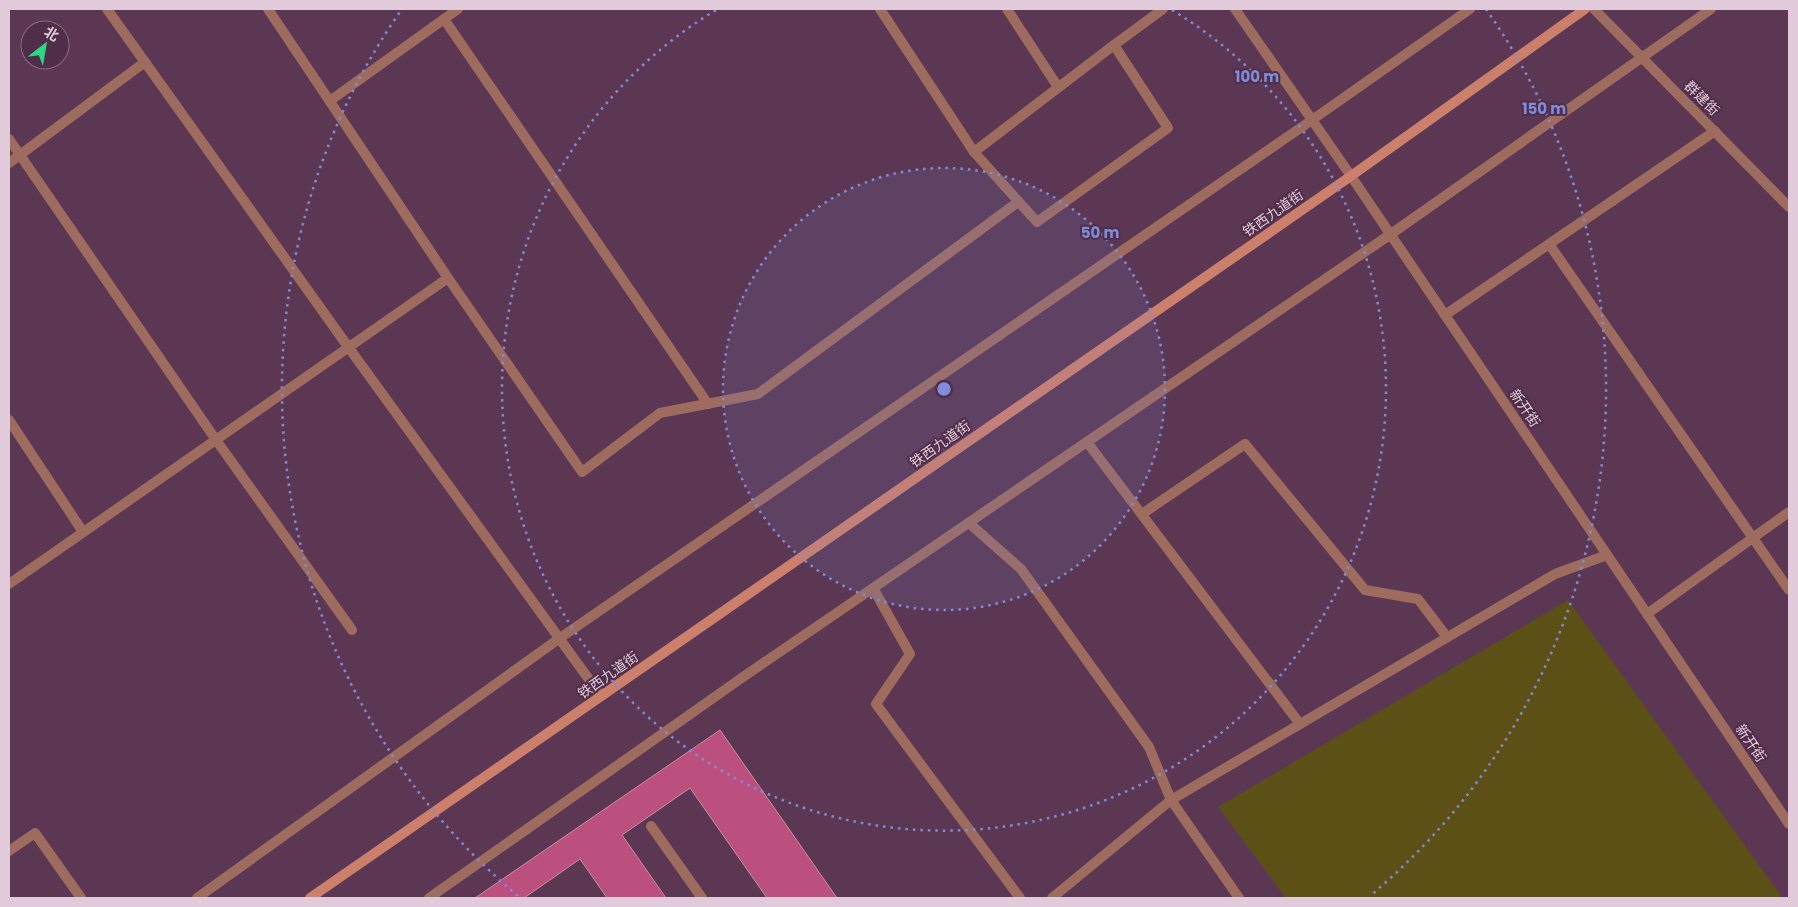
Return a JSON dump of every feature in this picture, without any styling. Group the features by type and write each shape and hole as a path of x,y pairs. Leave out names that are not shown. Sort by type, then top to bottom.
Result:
{"main road":[{"name":"铁西九道街","path":"310,898 1351,176 1585,9"}],"street":[{"path":"108,9 349,348 601,696"},
{"path":"268,9 331,100 448,278 582,472 660,414 758,394 1018,202"},
{"path":"331,100 458,9"},
{"path":"880,9 974,152 1037,222 1168,128 1114,46"},
{"path":"1007,9 1058,87"},
{"path":"974,152 1163,9"},
{"name":"新开街","path":"1234,9 1391,234 1789,824"},
{"path":"197,898 560,638 1470,9"},
{"name":"群建街","path":"1594,9 1789,206"},
{"path":"429,898 743,677 1391,234 1712,9"},
{"path":"444,19 708,404"},
{"path":"9,163 145,62"},
{"path":"1445,315 1715,131"},
{"path":"9,139 216,440 352,630"},
{"path":"1549,244 1789,590"},
{"path":"9,584 448,278"},
{"path":"9,420 83,532"},
{"path":"1087,442 1300,724"},
{"path":"1142,514 1245,444 1365,590 1418,599 1447,637"},
{"path":"1647,614 1789,512"},
{"path":"969,523 1021,568 1149,747 1171,800 1239,898"},
{"path":"1052,898 1171,800 1555,574 1607,555"},
{"path":"874,588 910,654 876,704 1020,898"},
{"path":"651,826 702,898"},
{"path":"9,851 35,832 81,898"}],"shaded area":[{"path":"1568,600 1781,896 1778,898 1286,898 1218,807"}],"building":[{"path":"720,730 837,898 767,898 690,788 622,835 666,898 607,898 580,859 524,898 475,898"}]}
